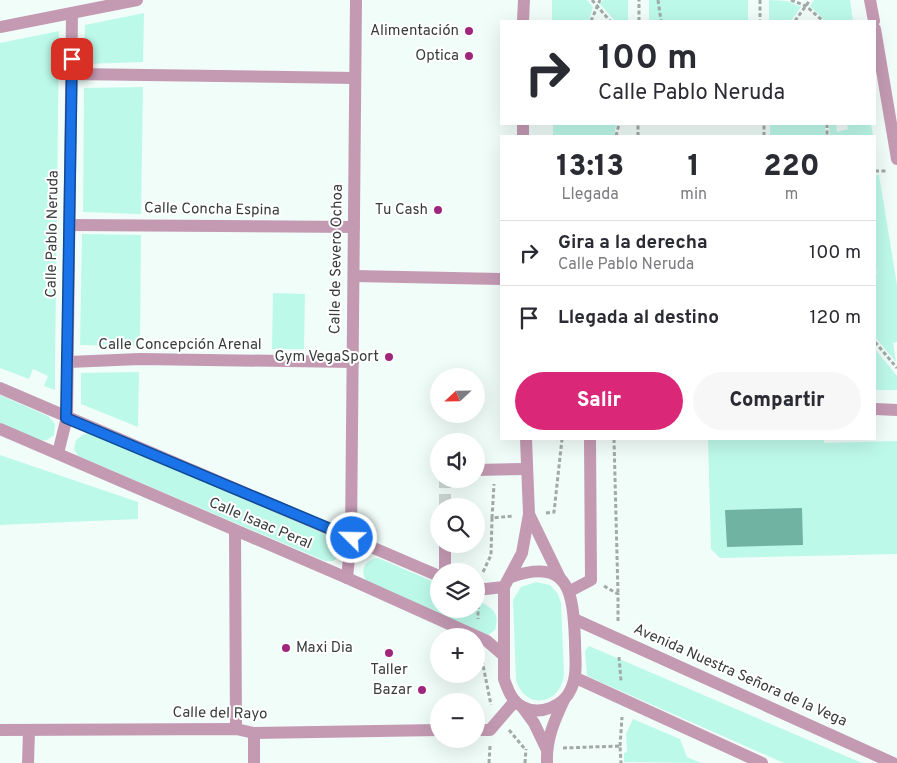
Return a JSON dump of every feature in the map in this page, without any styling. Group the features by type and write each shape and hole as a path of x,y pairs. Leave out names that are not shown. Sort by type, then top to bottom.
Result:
{"street":[{"path":"0,27 137,0"},
{"name":"Calle de Severo Ochoa","path":"347,578 352,538 356,0"},
{"path":"523,20 524,0"},
{"path":"870,0 874,20"},
{"name":"Calle Pablo Neruda","path":"58,453 66,418 68,362 72,14"},
{"path":"876,35 897,159"},
{"path":"72,74 355,78"},
{"name":"Calle Concha Espina","path":"69,225 354,227"},
{"path":"354,276 500,280"},
{"name":"Calle Concepción Arenal","path":"68,362 140,359 352,362"},
{"name":"Calle Isaac Peral","path":"0,388 66,418 430,572"},
{"path":"876,409 897,410"},
{"name":"Calle Isaac Peral","path":"0,430 58,453 458,628"},
{"path":"526,440 529,514 522,552 508,582 503,655 504,679 519,704 534,723 546,748"},
{"path":"570,591 591,580 590,440"},
{"path":"485,470 526,469"},
{"path":"529,514 560,578 570,591 574,619 576,678 571,691 564,700 553,722 546,748 547,763"},
{"path":"235,531 236,729"},
{"path":"485,588 508,582 529,571 545,571 560,578"},
{"name":"Avenida Nuestra Señora de la Vega","path":"574,619 893,763"},
{"name":"Calle Isaac Peral","path":"485,640 503,655"},
{"path":"576,678 762,763"},
{"path":"519,704 544,709 552,708 564,700"},
{"path":"485,730 490,730 519,704"},
{"name":"Calle del Rayo","path":"0,730 236,729 254,732 430,730"},
{"path":"28,763 29,730"},
{"path":"254,732 254,763"}],"path":[{"path":"592,0 609,20"},
{"path":"591,20 600,0"},
{"path":"639,0 639,20"},
{"path":"658,0 660,20"},
{"path":"760,0 760,20"},
{"path":"791,0 806,6 822,20"},
{"path":"797,20 810,0"},
{"path":"876,171 886,171"},
{"path":"876,343 897,368"},
{"path":"492,518 554,512 562,440"},
{"path":"614,440 618,594"},
{"path":"485,570 491,555 494,470"},
{"path":"621,763 620,746 623,700"},
{"path":"546,748 620,746"}],"shaded area":[{"path":"552,0 587,0 593,7 589,20 552,20"},
{"path":"603,0 628,0 628,20 614,20 600,4"},
{"path":"649,0 748,0 748,20 649,20"},
{"path":"769,0 787,1 801,7 792,20 769,20"},
{"path":"814,0 850,0 853,20 824,20 810,6"},
{"path":"144,13 143,62 84,64 85,25"},
{"path":"59,31 55,390 44,386 48,376 33,369 29,379 0,368 0,43"},
{"path":"143,87 141,214 83,212 84,88"},
{"path":"553,125 616,125 614,135 553,135"},
{"path":"770,125 825,125 825,135 770,135"},
{"path":"829,125 836,125 837,132 848,129 847,125 871,125 873,135 830,135"},
{"path":"876,175 879,175 897,285 897,342 893,343 896,362 876,338"},
{"path":"82,234 141,235 140,346 80,345"},
{"path":"273,293 305,294 304,349 272,349"},
{"path":"876,350 897,376 897,390 876,390"},
{"path":"139,372 138,427 81,404 81,373"},
{"path":"0,395 48,416 55,424 54,435 47,440 40,441 0,424"},
{"path":"90,433 337,538 341,547 340,553 333,561 325,561 78,456 74,449 76,440 84,434"},
{"path":"708,440 824,440 824,443 897,441 897,554 720,558 711,549"},
{"path":"0,455 138,502 138,519 0,525"},
{"path":"802,508 803,545 727,547 725,510"},
{"path":"378,558 430,580 430,610 367,582 364,574 365,566 373,559"},
{"path":"536,582 550,585 558,594 561,603 564,674 556,692 550,698 542,700 534,700 527,696 521,690 516,680 513,600 521,587"},
{"path":"485,604 496,614 497,624 495,630 488,635 485,634 485,628 472,628 449,618 485,618"},
{"path":"589,646 862,763 784,763 587,676 585,651"},
{"path":"633,719 680,739 687,757 701,763 624,762 624,753 627,752 626,734"}],"tunnel":[{"path":"445,488 445,498"}],"place":[{"name":"Alimentación","path":"469,31"},
{"name":"Optica","path":"469,56"},
{"name":"Tu Cash","path":"438,210"},
{"name":"Gym VegaSport","path":"389,357"},
{"name":"Maxi Dia","path":"286,648"},
{"name":"Taller","path":"389,653"},
{"name":"Bazar","path":"422,690"}],"route":[{"path":"72,59 66,418 352,538"}]}
